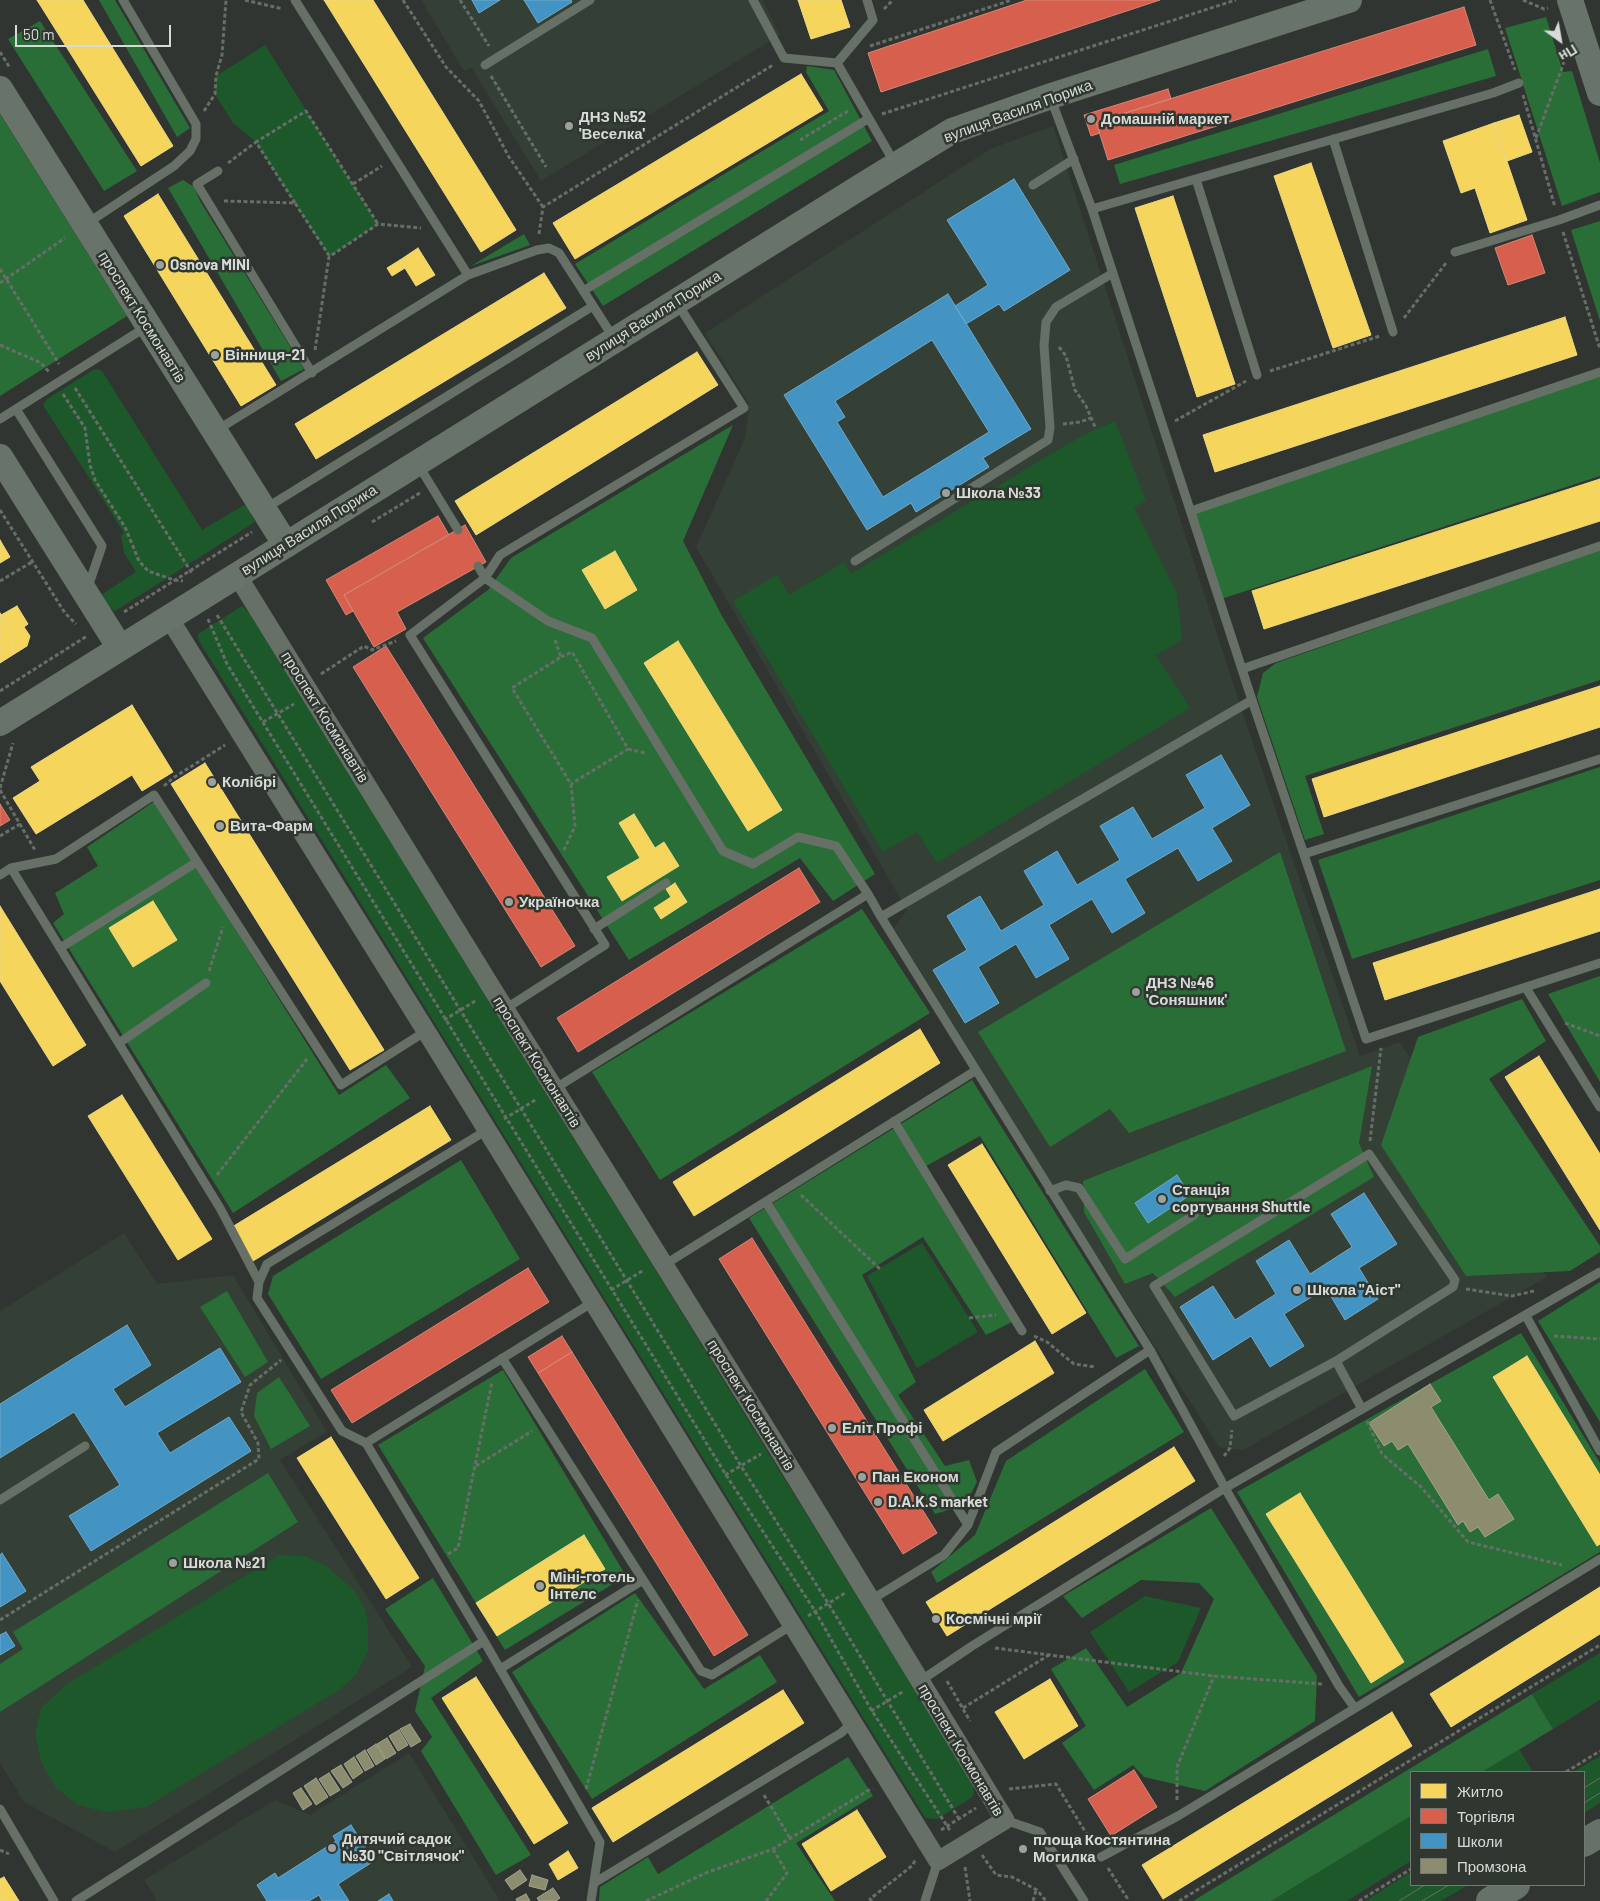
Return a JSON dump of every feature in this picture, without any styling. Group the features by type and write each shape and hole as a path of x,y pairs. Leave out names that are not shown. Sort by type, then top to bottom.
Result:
{"main road":[{"path":"1585,1842 1600,1833"},
{"path":"1490,1901 1514,1886"}],"street":[{"name":"вулиця Василя Порика","path":"7,732 120,648 952,131 1314,5 1349,0"},
{"path":"1562,7 1600,93"},
{"name":"проспект Космонавтів","path":"0,89 286,544"},
{"path":"0,457 120,648"},
{"name":"проспект Космонавтів","path":"237,575 492,990 776,1444 1005,1820 938,1862"},
{"path":"169,618 938,1862"}],"lane":[{"path":"84,225 174,166 190,151 196,139 196,124 123,0"},
{"path":"295,0 468,275"},
{"path":"485,65 590,0"},
{"path":"753,0 784,58 837,63"},
{"path":"837,63 873,20 867,0"},
{"path":"837,63 895,165"},
{"path":"1092,209 1519,83"},
{"path":"1051,96 1092,209 1252,700 1366,1039 1600,963"},
{"path":"583,291 868,119"},
{"path":"1333,139 1393,332"},
{"path":"1033,185 1074,159"},
{"path":"218,171 197,184 312,373"},
{"path":"1196,179 1257,375"},
{"path":"1455,252 1559,220 1600,205"},
{"path":"215,432 468,275 537,250 549,248 560,254 614,340"},
{"path":"855,561 1042,445 1050,436 1044,346 1046,322 1052,310 1113,273"},
{"path":"504,1009 604,945 410,635 484,578 500,555 744,408 676,301"},
{"path":"264,510 593,306"},
{"path":"0,419 148,326"},
{"path":"1191,511 1600,372"},
{"path":"16,409 102,546 85,594"},
{"path":"417,463 458,530"},
{"path":"1242,669 1600,546"},
{"path":"478,566 484,578 548,621 592,638 723,851 753,864 798,837 836,846 868,894 975,1071 1150,1350 1213,1467 1339,1686 1354,1708"},
{"path":"881,917 1252,700"},
{"path":"1304,854 1600,759"},
{"path":"0,875 11,868 56,859 154,795 341,1085 426,1031"},
{"path":"60,948 197,862"},
{"path":"11,868 207,1187 259,1282"},
{"path":"594,929 666,883"},
{"path":"554,1088 868,894"},
{"path":"119,1043 206,983"},
{"path":"1526,988 1600,1107"},
{"path":"662,1262 766,1202 975,1071"},
{"path":"894,1121 1022,1331"},
{"path":"487,1130 268,1264 259,1282 257,1298 342,1431 366,1443 484,1641 600,1842 591,1901"},
{"path":"1369,1154 1455,1280 1453,1287 1336,1360 1234,1416 1154,1286 1369,1154"},
{"path":"1050,1191 1066,1185 1079,1188 1125,1259 1194,1215"},
{"path":"766,1202 968,1525"},
{"path":"920,1681 972,1646 1225,1488 1600,1272"},
{"path":"366,1443 592,1302"},
{"path":"1526,1316 1600,1451"},
{"path":"870,1600 944,1555 968,1525 996,1452 1150,1350"},
{"path":"502,1358 701,1671 712,1675 792,1626"},
{"path":"1336,1360 1362,1409"},
{"path":"0,1500 85,1446"},
{"path":"1101,1856 1178,1816 1600,1559"},
{"path":"500,1669 643,1580"},
{"path":"76,1901 484,1641"},
{"path":"594,1883 841,1733 853,1722"},
{"path":"0,1809 54,1901"},
{"path":"1005,1820 1040,1832 1084,1901"},
{"path":"925,1901 938,1862"}],"path":[{"path":"196,124 215,94 216,76 222,55 226,0"},
{"path":"245,0 304,15"},
{"path":"404,0 446,67 480,101 509,157 542,207 537,250"},
{"path":"460,0 496,58"},
{"path":"844,55 1012,0"},
{"path":"868,119 1236,0"},
{"path":"1490,0 1519,83 1559,220 1600,349"},
{"path":"1523,0 1544,9 1562,7"},
{"path":"1536,138 1567,56"},
{"path":"542,207 784,58"},
{"path":"485,65 546,167"},
{"path":"218,171 256,142 306,111 378,224"},
{"path":"256,142 329,257 312,373"},
{"path":"353,184 395,158"},
{"path":"205,199 295,203"},
{"path":"329,257 378,224 439,230"},
{"path":"0,283 84,225"},
{"path":"1164,428 1257,375 1393,332 1455,252"},
{"path":"0,269 205,595 741,1466 828,1603 959,1819"},
{"path":"1044,346 1054,345 1063,352 1075,390 1096,430"},
{"path":"1050,428 1068,422 1080,422 1091,418"},
{"path":"0,581 32,562"},
{"path":"548,621 561,657"},
{"path":"318,676 364,646 372,650 410,635"},
{"path":"556,868 575,826 571,784 512,688 572,652 628,749 571,784"},
{"path":"7,732 0,789 42,862"},
{"path":"0,836 20,824"},
{"path":"206,983 228,909"},
{"path":"426,1031 492,990"},
{"path":"1544,1016 1600,1036"},
{"path":"1369,1154 1381,1034"},
{"path":"207,1187 316,1047"},
{"path":"487,1130 554,1088"},
{"path":"792,1186 880,1269"},
{"path":"592,1302 627,1280 662,1262"},
{"path":"1453,1287 1512,1296 1540,1290"},
{"path":"969,1318 1011,1314"},
{"path":"1022,1331 1047,1342 1074,1364 1119,1371"},
{"path":"1536,1334 1600,1339"},
{"path":"0,1620 259,1460 258,1443 240,1412 250,1386 291,1351"},
{"path":"437,1562 458,1548 494,1372 502,1358"},
{"path":"1362,1409 1382,1454 1422,1487 1468,1542 1582,1570"},
{"path":"1213,1467 1230,1448 1234,1416"},
{"path":"475,1466 544,1423"},
{"path":"706,1487 776,1444"},
{"path":"581,1809 643,1580"},
{"path":"792,1626 860,1583"},
{"path":"1179,1901 1600,1645"},
{"path":"972,1646 1214,1676 1339,1686"},
{"path":"963,1708 1049,1655"},
{"path":"1178,1816 1177,1767 1214,1676"},
{"path":"853,1722 920,1681"},
{"path":"1568,1771 1600,1751"},
{"path":"872,1901 870,1899 913,1865 915,1860 913,1848 925,1840 1006,1790 1056,1784 1129,1901"},
{"path":"646,1901 708,1872 773,1849 875,1786"},
{"path":"764,1795 790,1838"},
{"path":"973,1840 996,1875 1012,1878 1036,1890 1046,1901"},
{"path":"766,1901 787,1873 773,1849"},
{"path":"1359,1901 1410,1869"},
{"path":"1033,1901 1036,1890"}],"shaded area":[{"name":"ДНЗ №52 'Веселка'","path":"421,0 762,0 780,35 541,181 471,67 464,71"},
{"path":"1053,126 1244,717 1360,1056 1400,1042 1547,1277 1243,1450 1219,1447 1050,1182 894,928 907,910 696,547 745,438 749,404 705,333 990,149"},
{"name":"Школа №21","path":"124,1233 157,1284 233,1275 327,1432 280,1460 412,1667 115,1852 24,1802 0,1763 0,1311"},
{"name":"Дитячий садок №30 \"Світлячок\"","path":"409,1753 500,1901 157,1901 144,1880 275,1800 310,1815"}],"green space":[{"path":"99,0 115,0 190,128 177,137"},
{"path":"1546,17 1563,72 1572,71 1600,163 1600,192 1562,206 1505,28"},
{"path":"40,21 137,171 104,191 8,39"},
{"path":"265,45 378,224 329,257 256,142 233,123 215,94 216,76"},
{"path":"1488,49 1496,76 1120,184 1114,165"},
{"path":"807,66 834,70 872,141 603,306 575,264 829,111 806,72"},
{"path":"0,114 127,316 0,396"},
{"path":"183,180 194,187 200,201 304,369 281,381 168,188"},
{"path":"1600,221 1600,321 1571,230"},
{"path":"524,234 530,245 471,266"},
{"path":"98,369 102,371 202,530 246,504 255,522 115,611 109,608 101,595 136,572 124,553 121,535 124,533 43,405 47,399 93,370"},
{"path":"1600,373 1600,476 1221,599 1193,512"},
{"path":"1115,421 1146,501 1134,507 1177,594 1182,640 1156,655 1190,708 937,863 917,832 883,852 733,601 777,575 789,595 844,562 851,574 1061,448"},
{"path":"733,425 683,541 722,616 875,874 833,901 800,858 629,960 423,638 488,590 511,558"},
{"path":"1600,550 1600,680 1305,776 1324,834 1305,840 1257,697 1263,673 1276,663"},
{"path":"242,606 248,611 973,1784 974,1794 971,1798 937,1819 924,1816 199,641 198,634"},
{"path":"1600,767 1600,880 1352,959 1318,860"},
{"path":"155,801 339,1095 386,1065 410,1098 233,1213 53,923 64,914 55,893 98,866 87,847"},
{"path":"1280,852 1346,1051 1129,1133 1110,1109 1050,1147 978,1032"},
{"path":"862,909 930,1013 660,1180 592,1072"},
{"path":"1600,976 1600,1082 1548,994"},
{"path":"1522,999 1546,1041 1489,1079 1600,1246 1600,1252 1570,1271 1466,1276 1381,1145 1418,1037"},
{"path":"1372,1066 1359,1143 1374,1177 1175,1297 1153,1273 1125,1284 1084,1212 1083,1181"},
{"path":"972,1080 1139,1346 1116,1358 980,1136 919,1170 1012,1322 986,1335 923,1237 862,1275 916,1382 898,1395 945,1466 969,1460 977,1482 965,1505 935,1514 749,1218"},
{"path":"461,1160 520,1259 321,1379 268,1294 273,1276"},
{"path":"922,1243 978,1332 917,1368 867,1276"},
{"path":"1600,1282 1600,1422 1538,1321"},
{"path":"227,1291 268,1362 245,1377 200,1307"},
{"path":"1521,1333 1600,1463 1600,1552 1359,1697 1237,1492"},
{"path":"1145,1369 1184,1432 937,1583 931,1572 975,1535 1006,1461"},
{"path":"503,1370 626,1576 505,1650 378,1445"},
{"path":"279,1377 310,1426 271,1449 254,1416 257,1393"},
{"path":"268,1473 298,1522 0,1712 0,1664 23,1649 13,1632"},
{"path":"1211,1508 1317,1676 1315,1721 1205,1791 1144,1777 1133,1765 1094,1790 1062,1743 1086,1726 1051,1669 1086,1648 1127,1707 1181,1673 1214,1599 1199,1583 1141,1580 1082,1618 1063,1596"},
{"path":"279,1555 306,1556 326,1566 354,1590 366,1611 368,1627 368,1651 356,1675 339,1690 146,1807 106,1812 78,1805 56,1788 41,1762 35,1734 41,1708 67,1684"},
{"path":"433,1578 483,1661 431,1698 531,1855 496,1875 421,1751 432,1737 415,1711 425,1666 385,1609"},
{"path":"635,1593 704,1689 760,1655 777,1682 592,1799 512,1672"},
{"path":"1145,1596 1201,1608 1178,1662 1129,1692 1090,1632"},
{"path":"1600,1653 1600,1700 1553,1729 1532,1694"},
{"path":"1532,1694 1553,1729 1484,1771 1410,1771 1410,1817 1271,1901 1193,1901"},
{"path":"1519,1749 1532,1771 1484,1771"},
{"path":"1600,1756 1600,1803 1585,1812 1585,1771 1575,1771"},
{"path":"848,1757 873,1796 796,1843 835,1901 599,1901 600,1887 648,1857 658,1874"},
{"path":"1410,1817 1410,1862 1347,1901 1271,1901"},
{"path":"1410,1873 1410,1886 1466,1886 1441,1901 1365,1901"}],"building: Житло":[{"path":"37,0 83,0 173,146 141,166"},
{"path":"324,0 373,0 516,230 481,252"},
{"path":"798,0 841,0 850,27 811,39"},
{"path":"801,74 823,110 575,259 553,223"},
{"path":"1519,115 1532,152 1507,161 1494,123"},
{"path":"1494,123 1527,220 1490,233 1475,188 1461,193 1443,141"},
{"path":"1311,163 1371,335 1333,348 1274,176"},
{"path":"158,194 276,385 241,406 124,216"},
{"path":"1173,196 1235,384 1197,397 1135,208"},
{"path":"418,248 435,275 416,286 400,260"},
{"path":"400,260 405,268 392,276 387,268"},
{"path":"544,273 566,308 316,459 295,424"},
{"path":"1565,317 1577,355 1215,472 1203,435"},
{"path":"697,352 718,385 476,535 455,501"},
{"path":"1600,479 1600,521 1264,629 1252,591"},
{"path":"0,540 10,557 0,563"},
{"path":"615,551 637,590 605,609 582,570"},
{"path":"17,606 28,624 24,627 30,636 27,646 11,656 14,635 1,615"},
{"path":"0,613 14,635 11,656 0,663"},
{"path":"678,641 782,810 748,831 644,663"},
{"path":"1600,686 1600,727 1324,817 1312,779"},
{"path":"132,705 173,772 142,791 132,775 36,834 13,798 40,781 31,767"},
{"path":"205,763 384,1050 350,1070 171,784"},
{"path":"634,814 655,848 664,842 679,866 622,901 607,877 640,858 619,823"},
{"path":"675,883 687,902 661,919 654,908 671,897 666,889"},
{"path":"1600,889 1600,931 1385,1000 1373,963"},
{"path":"153,901 177,940 133,967 109,928"},
{"path":"0,906 86,1045 53,1066 0,981"},
{"path":"920,1029 940,1063 694,1216 673,1182"},
{"path":"1539,1056 1600,1154 1600,1230 1505,1077"},
{"path":"122,1095 212,1239 178,1260 88,1116"},
{"path":"430,1106 451,1140 253,1261 232,1227"},
{"path":"982,1144 1086,1313 1052,1334 948,1165"},
{"path":"1035,1341 1054,1373 943,1441 924,1410"},
{"path":"1527,1356 1600,1475 1600,1544 1597,1546 1493,1377"},
{"path":"331,1437 419,1578 386,1599 297,1458"},
{"path":"1174,1447 1195,1481 947,1636 926,1602"},
{"path":"1300,1493 1404,1662 1371,1683 1266,1514"},
{"path":"584,1535 605,1569 497,1636 476,1603"},
{"path":"1600,1587 1600,1634 1451,1727 1430,1694"},
{"path":"476,1677 568,1823 534,1844 442,1698"},
{"path":"1050,1679 1078,1726 1024,1759 995,1712"},
{"path":"783,1690 804,1723 613,1842 592,1808"},
{"path":"1392,1712 1412,1746 1163,1899 1142,1865"},
{"path":"857,1810 886,1857 831,1891 802,1844"},
{"path":"568,1851 578,1868 558,1880 549,1864"},
{"path":"4,1877 19,1901 0,1901 0,1879"}],"building: Торгівля":[{"path":"1027,0 1160,0 881,92 868,53"},
{"path":"1464,7 1476,45 1108,160 1096,122"},
{"path":"1168,89 1171,99 1096,122 1100,133 1091,136 1084,115"},
{"path":"1532,235 1545,273 1508,285 1495,248"},
{"path":"438,516 449,535 344,595 353,611 346,615 326,580"},
{"path":"465,525 486,562 397,612 406,629 374,647 344,595"},
{"path":"386,646 575,946 541,967 353,667"},
{"path":"0,804 10,820 0,826"},
{"path":"799,868 820,902 578,1052 557,1018"},
{"path":"752,1238 937,1533 903,1554 719,1259"},
{"path":"528,1268 549,1302 352,1423 331,1390"},
{"path":"562,1336 572,1352 538,1373 528,1357"},
{"path":"572,1352 748,1635 714,1656 538,1373"},
{"path":"1134,1770 1157,1807 1111,1836 1088,1799"}],"building: Школи":[{"path":"472,0 500,0 479,13"},
{"path":"524,0 571,0 572,2 538,23"},
{"path":"1014,179 1070,270 1004,311 999,304 966,324 955,306 988,285 947,220"},
{"path":"948,294 1031,429 983,458 989,467 916,512 911,503 867,530 784,395","holes":["932,340 989,432 883,497 837,422 845,417 835,401"]},
{"path":"1221,755 1250,805 1212,828 1232,861 1198,881 1178,848 1125,879 1145,913 1112,933 1092,899 1049,925 1069,959 1036,978 1016,944 978,967 999,1003 965,1023 933,970 967,950 947,916 980,896 1001,931 1044,905 1024,871 1057,851 1077,885 1120,860 1100,826 1133,807 1152,839 1205,808 1186,775"},
{"name":"Станція сортування Shuttle","path":"1177,1175 1190,1195 1148,1223 1135,1203"},
{"path":"1364,1193 1397,1244 1359,1268 1378,1299 1345,1320 1326,1288 1284,1314 1304,1346 1270,1367 1251,1336 1213,1360 1180,1307 1213,1286 1235,1320 1276,1294 1256,1261 1289,1240 1310,1274 1352,1247 1331,1214"},
{"path":"127,1325 151,1365 113,1389 125,1407 220,1348 241,1382 157,1433 170,1453 229,1417 251,1451 91,1551 69,1516 120,1485 74,1412 0,1458 0,1404"},
{"path":"2,1553 26,1591 0,1607 0,1555"},
{"path":"6,1632 15,1646 0,1655 0,1635"},
{"path":"351,1825 374,1861 338,1884 349,1901 322,1901 319,1895 309,1901 267,1901 257,1885 275,1873 278,1878 336,1841 333,1836"},
{"path":"389,1894 393,1901 378,1901"}],"building: Промзона":[{"path":"1430,1384 1441,1401 1431,1407 1489,1500 1498,1494 1514,1519 1485,1537 1478,1527 1470,1532 1463,1521 1458,1525 1408,1444 1398,1450 1392,1441 1384,1446 1369,1423"},
{"path":"410,1724 421,1741 411,1747 400,1729"},
{"path":"399,1730 408,1745 398,1751 389,1736"},
{"path":"387,1738 396,1753 386,1759 377,1744"},
{"path":"376,1744 385,1759 376,1765 367,1750"},
{"path":"365,1750 374,1766 365,1771 356,1756"},
{"path":"354,1757 363,1772 353,1779 344,1764"},
{"path":"341,1765 352,1782 343,1788 331,1771"},
{"path":"329,1773 340,1790 330,1796 319,1779"},
{"path":"316,1778 328,1797 316,1805 304,1786"},
{"path":"301,1788 312,1804 303,1810 293,1793"},
{"path":"520,1870 527,1880 512,1890 505,1880"},
{"path":"532,1875 548,1880 545,1890 529,1886"},
{"path":"553,1888 560,1898 556,1901 539,1901 537,1898"},
{"path":"526,1894 530,1901 517,1901 516,1899"}],"tram line":[{"path":"1585,1787 1600,1778"},
{"path":"1585,1802 1600,1793"},
{"path":"1399,1901 1423,1886"},
{"path":"1422,1901 1447,1886"}],"place":[{"name":"Домашній маркет","path":"1091,119"},
{"name":"ДНЗ №52 'Веселка'","path":"569,126"},
{"name":"Osnova MINI","path":"160,265"},
{"name":"Вінниця-21","path":"215,355"},
{"name":"Школа №33","path":"946,493"},
{"name":"Колібрі","path":"212,782"},
{"name":"Вита-Фарм","path":"220,826"},
{"name":"Україночка","path":"509,902"},
{"name":"ДНЗ №46 'Соняшник'","path":"1136,992"},
{"name":"Станція сортування Shuttle","path":"1162,1199"},
{"name":"Школа \"Аіст\"","path":"1297,1290"},
{"name":"Еліт Профі","path":"832,1428"},
{"name":"Пан Економ","path":"862,1477"},
{"name":"D.A.K.S market","path":"878,1502"},
{"name":"Школа №21","path":"173,1563"},
{"name":"Міні-готель Інтелс","path":"540,1586"},
{"name":"Космічні мрії","path":"936,1619"},
{"name":"Дитячий садок №30 \"Світлячок\"","path":"332,1848"},
{"name":"площа Костянтина Могилка","path":"1023,1849"}]}
